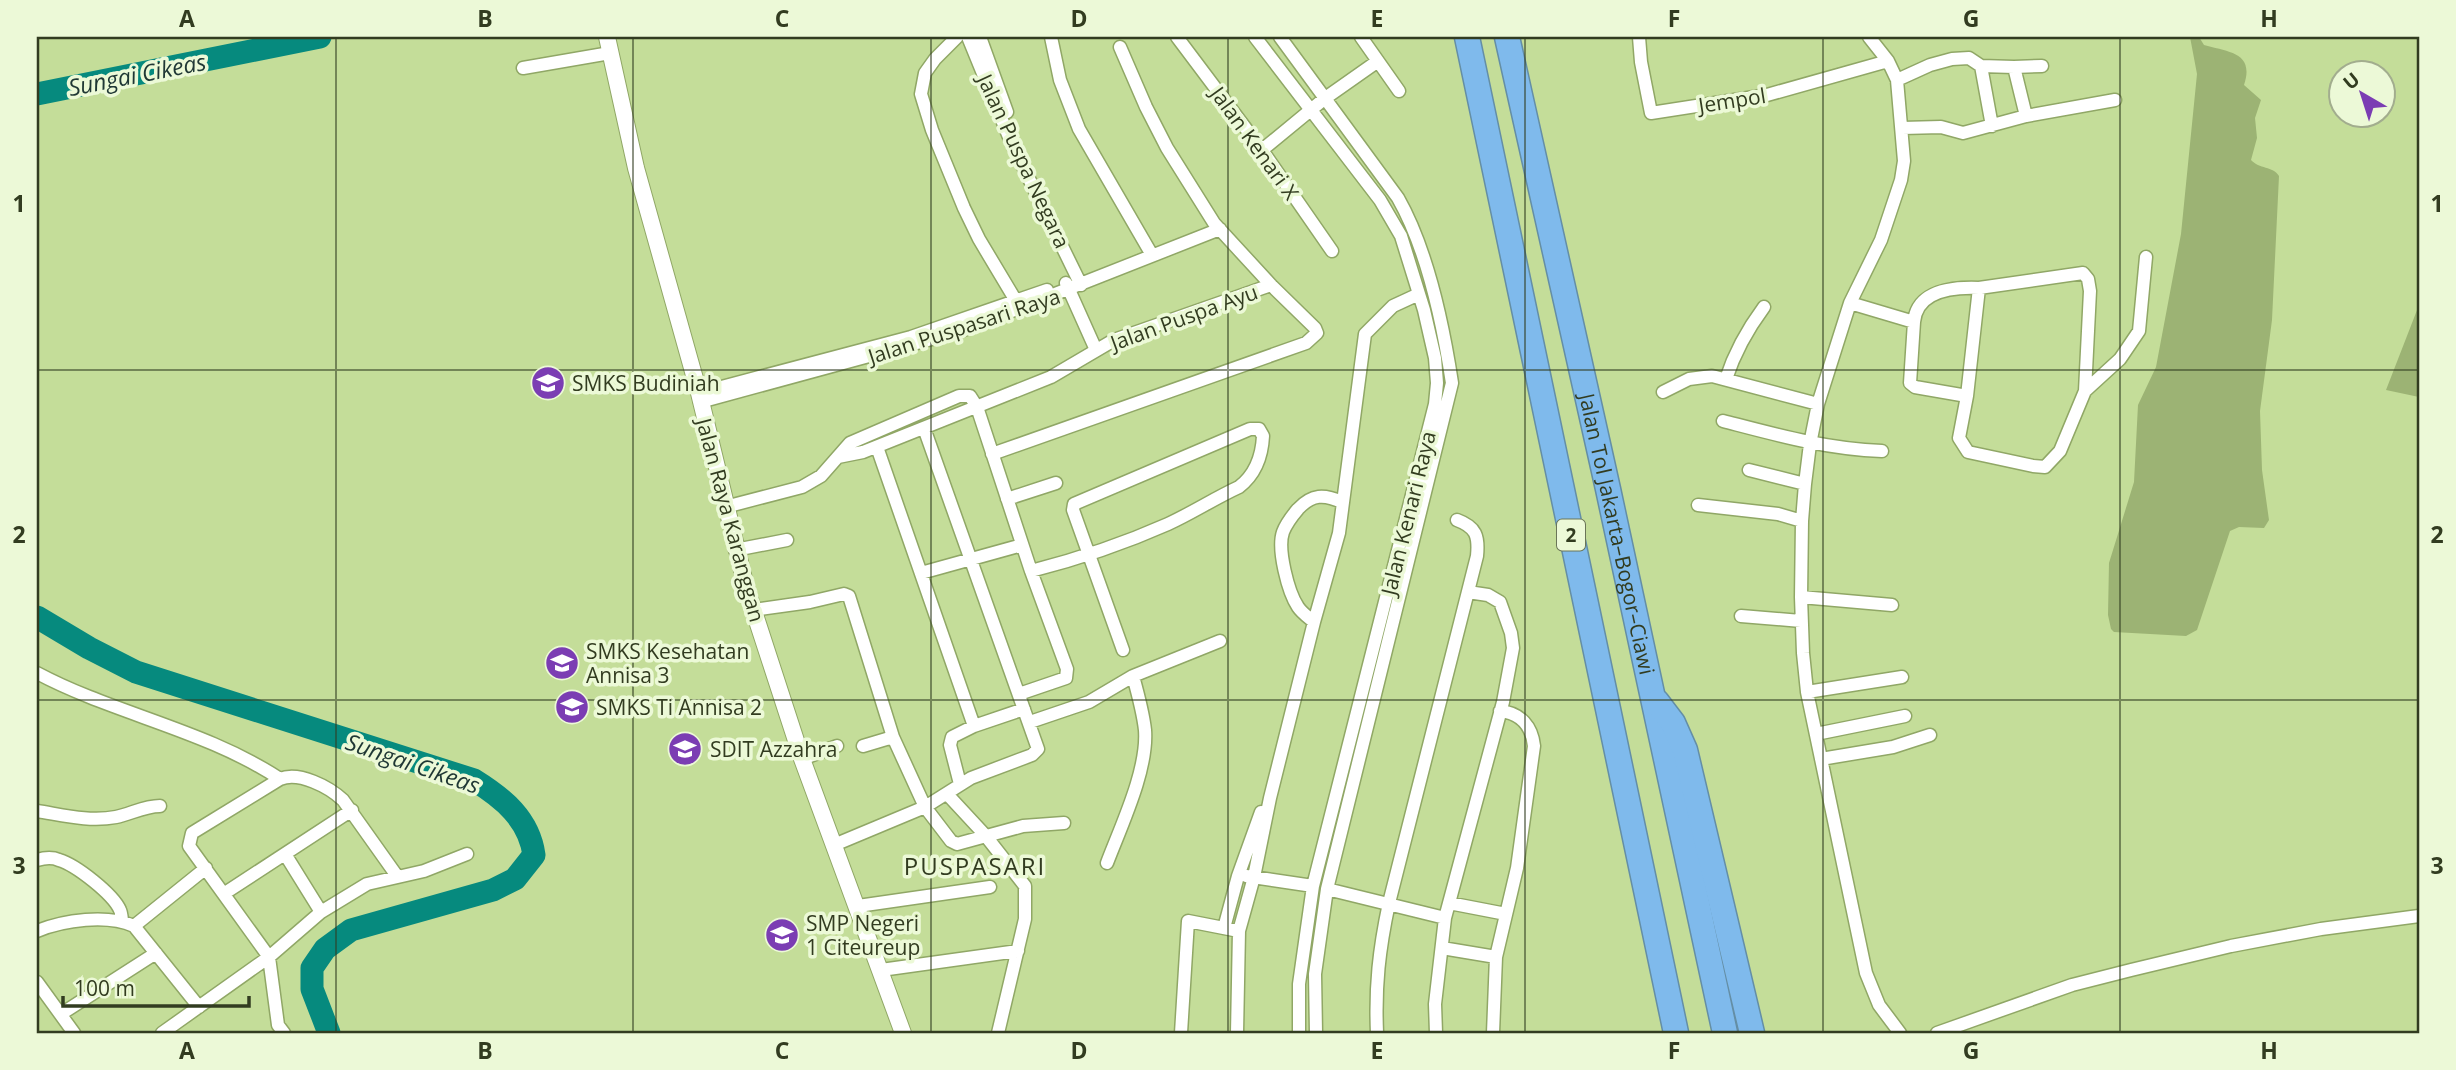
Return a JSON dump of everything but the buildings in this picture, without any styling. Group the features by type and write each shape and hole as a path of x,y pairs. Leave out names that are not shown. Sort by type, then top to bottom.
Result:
{"highway":[{"name":"2","path":"1467,37 1676,1033"},
{"name":"Jalan Tol Jakarta–Bogor–Ciawi","path":"1507,37 1725,1033"},
{"path":"1651,696 1673,723 1685,750 1752,1033"}],"street":[{"name":"Jalan Raya Karanggan","path":"607,37 636,168 700,398 735,550 802,759 903,1033"},
{"path":"957,37 925,73 921,94 932,130 964,208 1018,305"},
{"name":"Jalan Puspa Negara","path":"968,37 1078,282"},
{"name":"Jalan Puspa Negara","path":"980,37 1015,140"},
{"path":"1051,37 1060,80 1079,129 1151,252"},
{"name":"Jalan Kenari X","path":"1177,37 1262,150 1332,251"},
{"name":"Jalan Kenari Raya","path":"1255,37 1390,214 1404,244 1419,294 1430,309"},
{"name":"Jalan Kenari Raya","path":"1280,37 1406,212 1420,249 1430,309 1437,383 1436,427 1362,724 1327,889 1315,974 1315,1033"},
{"path":"1361,37 1371,42 1378,61 1399,91"},
{"name":"Jempol","path":"1639,37 1640,62 1651,113 1767,95 1888,61"},
{"path":"1869,37 1888,61 1897,80 1904,161 1896,200 1881,240 1850,303 1818,404 1810,444 1802,520 1801,621 1807,692 1866,972 1880,1005 1900,1033"},
{"path":"992,454 1306,343 1315,337 1315,328 1217,226 1167,148 1120,47"},
{"path":"523,68 610,53"},
{"path":"1897,80 1930,65 1952,59 1969,58 1981,66 2042,66"},
{"path":"1262,150 1324,99 1378,61"},
{"path":"1981,66 1992,126"},
{"path":"2014,67 2026,116"},
{"path":"1902,128 1941,127 1963,133 2026,116 2115,100"},
{"name":"Jalan Puspasari Raya","path":"700,398 1018,305 1217,226"},
{"path":"2085,391 2120,359 2139,331 2146,257"},
{"path":"1967,396 1914,387 1910,383 1914,322 1921,304 1935,292 2083,273 2088,279 2090,290 2085,391 2060,451 2048,466 2039,467 1968,452 1959,438 1967,396 1979,288"},
{"name":"Jalan Puspa Ayu","path":"1078,282 1096,350"},
{"name":"Jalan Puspa Ayu","path":"838,457 877,447 1051,377 1114,340 1271,285"},
{"path":"1237,1033 1239,931 1314,622 1339,533 1365,334 1393,306 1419,294"},
{"path":"1850,303 1914,322"},
{"path":"1726,379 1734,353 1764,307"},
{"path":"1663,392 1689,379 1712,376 1818,404"},
{"path":"725,507 802,488 821,476 844,447 857,439 959,396 970,396 977,407 1067,675 1066,678 1020,694"},
{"path":"1723,421 1810,444 1882,451"},
{"path":"834,845 925,807 960,784 988,770 1035,754 1038,747 924,428"},
{"path":"1031,571 1088,556 1170,523 1239,487 1249,480 1255,470 1262,447 1262,433 1257,428 1075,502 1073,510 1088,556 1123,650"},
{"path":"877,447 974,726"},
{"path":"1749,470 1805,484"},
{"path":"1007,499 1056,483"},
{"path":"1314,622 1299,609 1290,591 1281,544 1282,534 1297,511 1316,496 1324,495 1342,502"},
{"path":"1698,505 1778,514 1802,520"},
{"path":"1377,1033 1378,953 1477,556 1478,541 1473,528 1457,520"},
{"path":"735,550 788,540"},
{"path":"921,573 1022,545"},
{"path":"1436,1033 1435,1004 1449,903 1500,711 1513,648 1511,633 1497,599 1468,592"},
{"path":"753,610 844,594 849,596 892,737 925,807 954,843 1032,824 1064,822"},
{"path":"1801,597 1892,605"},
{"path":"1741,616 1801,621"},
{"path":"960,784 950,740 955,734 974,726 1088,702 1133,676 1220,641"},
{"path":"37,673 61,686 176,729 254,763 280,779"},
{"path":"1107,863 1134,793 1142,759 1145,734 1142,707 1133,676"},
{"path":"1807,692 1902,677"},
{"path":"1493,1033 1496,957 1517,868 1534,746 1529,729 1522,720 1513,712 1500,711"},
{"path":"1816,734 1905,716"},
{"name":"Jalan Kenari Raya","path":"1299,1033 1299,984 1312,886 1362,724"},
{"path":"1821,759 1893,747 1930,735"},
{"path":"863,746 892,737"},
{"path":"802,759 836,746"},
{"path":"267,1033 281,1029 270,957 189,846 192,833 280,779 292,776 333,791 352,810 397,876"},
{"path":"947,794 985,835 1025,886 1026,919 998,1033"},
{"path":"1224,928 1256,824 1270,798"},
{"path":"37,811 83,819 115,817 146,807 160,806"},
{"path":"225,893 352,810"},
{"path":"285,854 321,912"},
{"path":"162,1033 270,957 321,912 367,884 424,871 467,854"},
{"path":"37,860 57,858 99,886 199,1007"},
{"path":"37,931 75,922 128,924 206,868"},
{"path":"1238,876 1312,886"},
{"path":"858,906 990,887"},
{"path":"1327,889 1446,918"},
{"path":"1449,903 1506,914"},
{"path":"1937,1033 2073,985 2131,970 2231,946 2321,929 2419,916"},
{"path":"1181,1033 1188,921 1239,931"},
{"path":"1442,948 1496,957"},
{"path":"881,970 1018,951"},
{"path":"61,1014 156,953"},
{"path":"37,982 74,1033"}],"green space":[{"path":"2190,37 2199,37 2204,45 2230,52 2243,60 2246,66 2244,85 2261,100 2255,118 2257,138 2251,160 2279,176 2272,320 2260,411 2262,470 2269,520 2264,528 2239,527 2230,531 2197,630 2186,636 2114,632 2108,615 2109,563 2134,482 2138,405 2156,367 2181,234 2197,74"},
{"path":"2419,305 2419,397 2386,390"}],"waterway":[{"name":"Sungai Cikeas","path":"37,94 320,37"},
{"name":"Sungai Cikeas","path":"37,617 136,672 474,780 495,794 520,820 527,831 534,855 515,879 493,890 351,930 325,949 312,968 312,989 329,1033"}],"place":[{"name":"SMKS Budiniah","path":"548,383"},
{"name":"SMKS Kesehatan Annisa 3","path":"562,663"},
{"name":"SMKS Ti Annisa 2","path":"572,707"},
{"name":"SDIT Azzahra","path":"685,749"},
{"name":"SMP Negeri 1 Citeureup","path":"782,935"}],"district":[{"name":"PUSPASARI","path":"975,865"}]}
